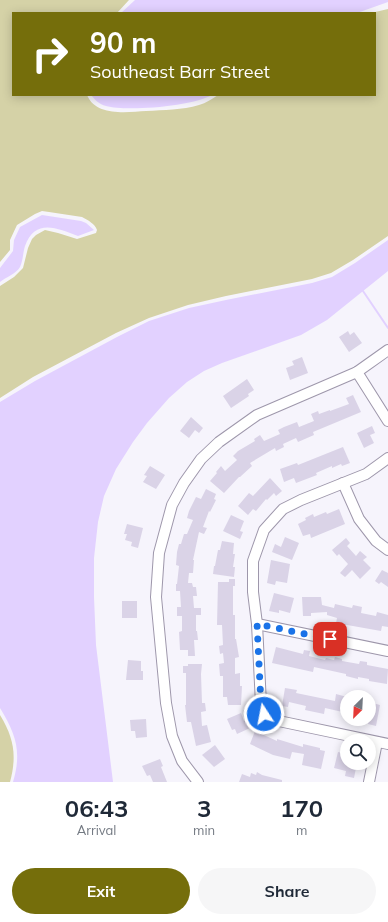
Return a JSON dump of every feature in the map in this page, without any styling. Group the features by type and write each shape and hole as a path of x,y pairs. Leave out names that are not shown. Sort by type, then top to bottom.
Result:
{"street":[{"path":"198,782 182,761 172,736 164,688 156,597 159,554 172,505 184,483 201,459 219,442 257,415 357,372 388,350"},
{"path":"357,372 388,421"},
{"path":"388,458 366,474 301,500 283,509 264,530 253,561 252,592 257,624 261,704 264,714 274,720 388,744"},
{"path":"343,483 359,519 376,541 388,550"},
{"path":"257,624 388,650"},
{"path":"369,782 377,742"}],"shaded area":[{"path":"0,0 129,0 118,12 12,12 12,96 88,96 91,102 97,107 113,112 186,108 199,105 216,96 376,96 375,12 388,9 388,236 353,260 331,273 312,279 188,305 149,318 116,333 33,377 0,398 0,286 14,277 23,268 28,248 32,239 36,235 45,230 77,239 96,233 97,230 93,224 82,217 42,211 17,225 10,240 10,250 0,262"},
{"path":"135,0 388,0 388,2 360,12 122,12"},
{"path":"92,96 210,96 176,105 144,108 116,108 97,102"},
{"path":"42,215 81,221 86,223 94,230 78,236 55,228 41,228 29,237 25,246 20,267 13,274 0,282 0,268 13,251 14,240 20,227"},
{"path":"388,240 388,271 327,320 301,335 222,363 204,371 187,382 169,398 133,442 116,469 104,496 98,522 94,558 96,645 113,782 13,782 17,761 16,744 14,735 6,717 0,708 0,402 35,381 149,321 189,308 312,283 332,277"},
{"path":"0,715 5,723 13,747 14,755 10,782 0,782"}],"building":[{"path":"348,331 350,335 354,332 362,343 349,352 339,337"},
{"path":"302,357 308,373 290,380 286,368 294,365 292,361"},
{"path":"247,379 254,390 248,394 249,396 231,408 223,396"},
{"path":"353,395 361,412 313,432 314,435 298,442 296,438 283,444 284,447 276,451 275,448 250,463 252,466 224,493 210,481 221,466 225,471 237,460 233,456 238,451 255,441 254,439 260,435 264,441 280,434 278,430 284,427 297,422 299,427 314,421 311,414 318,411 319,414 349,404 346,398"},
{"path":"191,417 203,428 199,433 195,430 189,438 180,431"},
{"path":"372,426 375,433 370,435 374,443 364,448 357,433"},
{"path":"343,447 350,463 342,466 341,464 332,468 332,466 316,473 317,475 296,483 294,478 284,482 280,469 297,463 298,465"},
{"path":"150,466 165,475 156,489 143,482 147,476 144,475"},
{"path":"270,478 282,491 276,496 274,493 267,500 266,499 256,511 253,509 248,515 238,506 249,493 253,496"},
{"path":"206,489 216,494 214,499 216,500 210,512 209,511 203,527 207,528 204,534 199,532 193,560 193,573 189,573 188,583 192,583 193,587 196,587 197,596 193,596 194,608 201,608 201,615 196,615 196,631 198,640 194,640 195,656 188,656 188,650 180,650 179,632 182,631 182,616 177,616 177,607 181,607 180,591 176,591 179,566 176,565 177,552 184,534 187,534 193,520 187,518 189,511 196,497 201,499"},
{"path":"339,509 345,524 311,538 310,534 303,536 298,524 306,520 305,518 313,514 314,517"},
{"path":"231,515 244,521 240,531 243,532 240,539 223,531"},
{"path":"127,524 143,528 138,548 131,546 132,542 125,540 127,534 124,534"},
{"path":"285,537 299,543 292,560 272,552 275,544 281,547"},
{"path":"346,538 350,543 347,546 356,556 360,551 367,557 363,560 371,568 360,579 352,570 345,577 340,573 348,564 339,554 337,556 332,550"},
{"path":"222,541 234,543 234,577 213,574 218,550 220,550"},
{"path":"271,560 290,564 287,583 276,581 275,585 267,583"},
{"path":"382,570 388,573 388,587 381,582 379,584 375,581"},
{"path":"229,579 235,579 235,586 233,586 233,615 235,615 235,639 239,657 235,658 235,674 240,673 240,686 242,686 241,705 228,705 227,697 223,697 223,676 220,676 219,664 224,663 223,653 220,654 219,646 223,645 222,625 217,625 218,582 229,582"},
{"path":"274,593 294,598 290,613 279,610 279,613 269,611"},
{"path":"302,597 321,597 322,605 334,608 335,604 352,608 353,605 362,607 361,613 376,616 377,612 388,615 388,627 382,626 381,631 336,623 337,618 327,615 327,612 311,613 311,616 303,616"},
{"path":"122,601 137,601 137,618 122,618"},
{"path":"276,647 303,654 304,650 310,651 309,656 325,660 326,658 334,660 335,657 342,659 342,661 359,664 360,661 367,662 367,665 388,669 387,684 369,681 369,679 358,677 358,679 346,676 346,674 314,667 313,672 272,663"},
{"path":"128,660 141,661 143,680 126,680"},
{"path":"188,664 202,664 202,703 205,703 206,711 201,712 202,726 207,725 211,742 196,746 191,722 187,722 185,705 186,673 183,673 183,666 188,666"},
{"path":"285,688 297,690 296,693 335,701 336,694 340,695 340,711 325,708 324,714 305,710 306,706 289,702 288,707 282,706"},
{"path":"376,704 380,705 376,726"},
{"path":"241,713 244,721 247,720 250,728 237,734 235,729 232,730 227,719"},
{"path":"146,719 147,737 136,738 135,731 131,731 130,720"},
{"path":"255,731 277,741 277,739 303,747 303,744 320,748 320,750 325,751 321,769 302,765 304,754 292,752 290,759 273,755 250,744"},
{"path":"215,745 225,759 214,767 202,755"},
{"path":"338,752 340,752 340,770 334,768"},
{"path":"160,759 163,766 161,767 167,782 153,782 150,775 147,776 142,766"},
{"path":"342,770 356,770 354,778 345,776 346,771"},
{"path":"257,772 262,775 282,780 282,782 239,782 242,774 250,777 251,773 256,775"}],"waterway":[{"path":"363,291 388,328"}],"route":[{"path":"264,714 261,704 257,624 330,639"}]}
